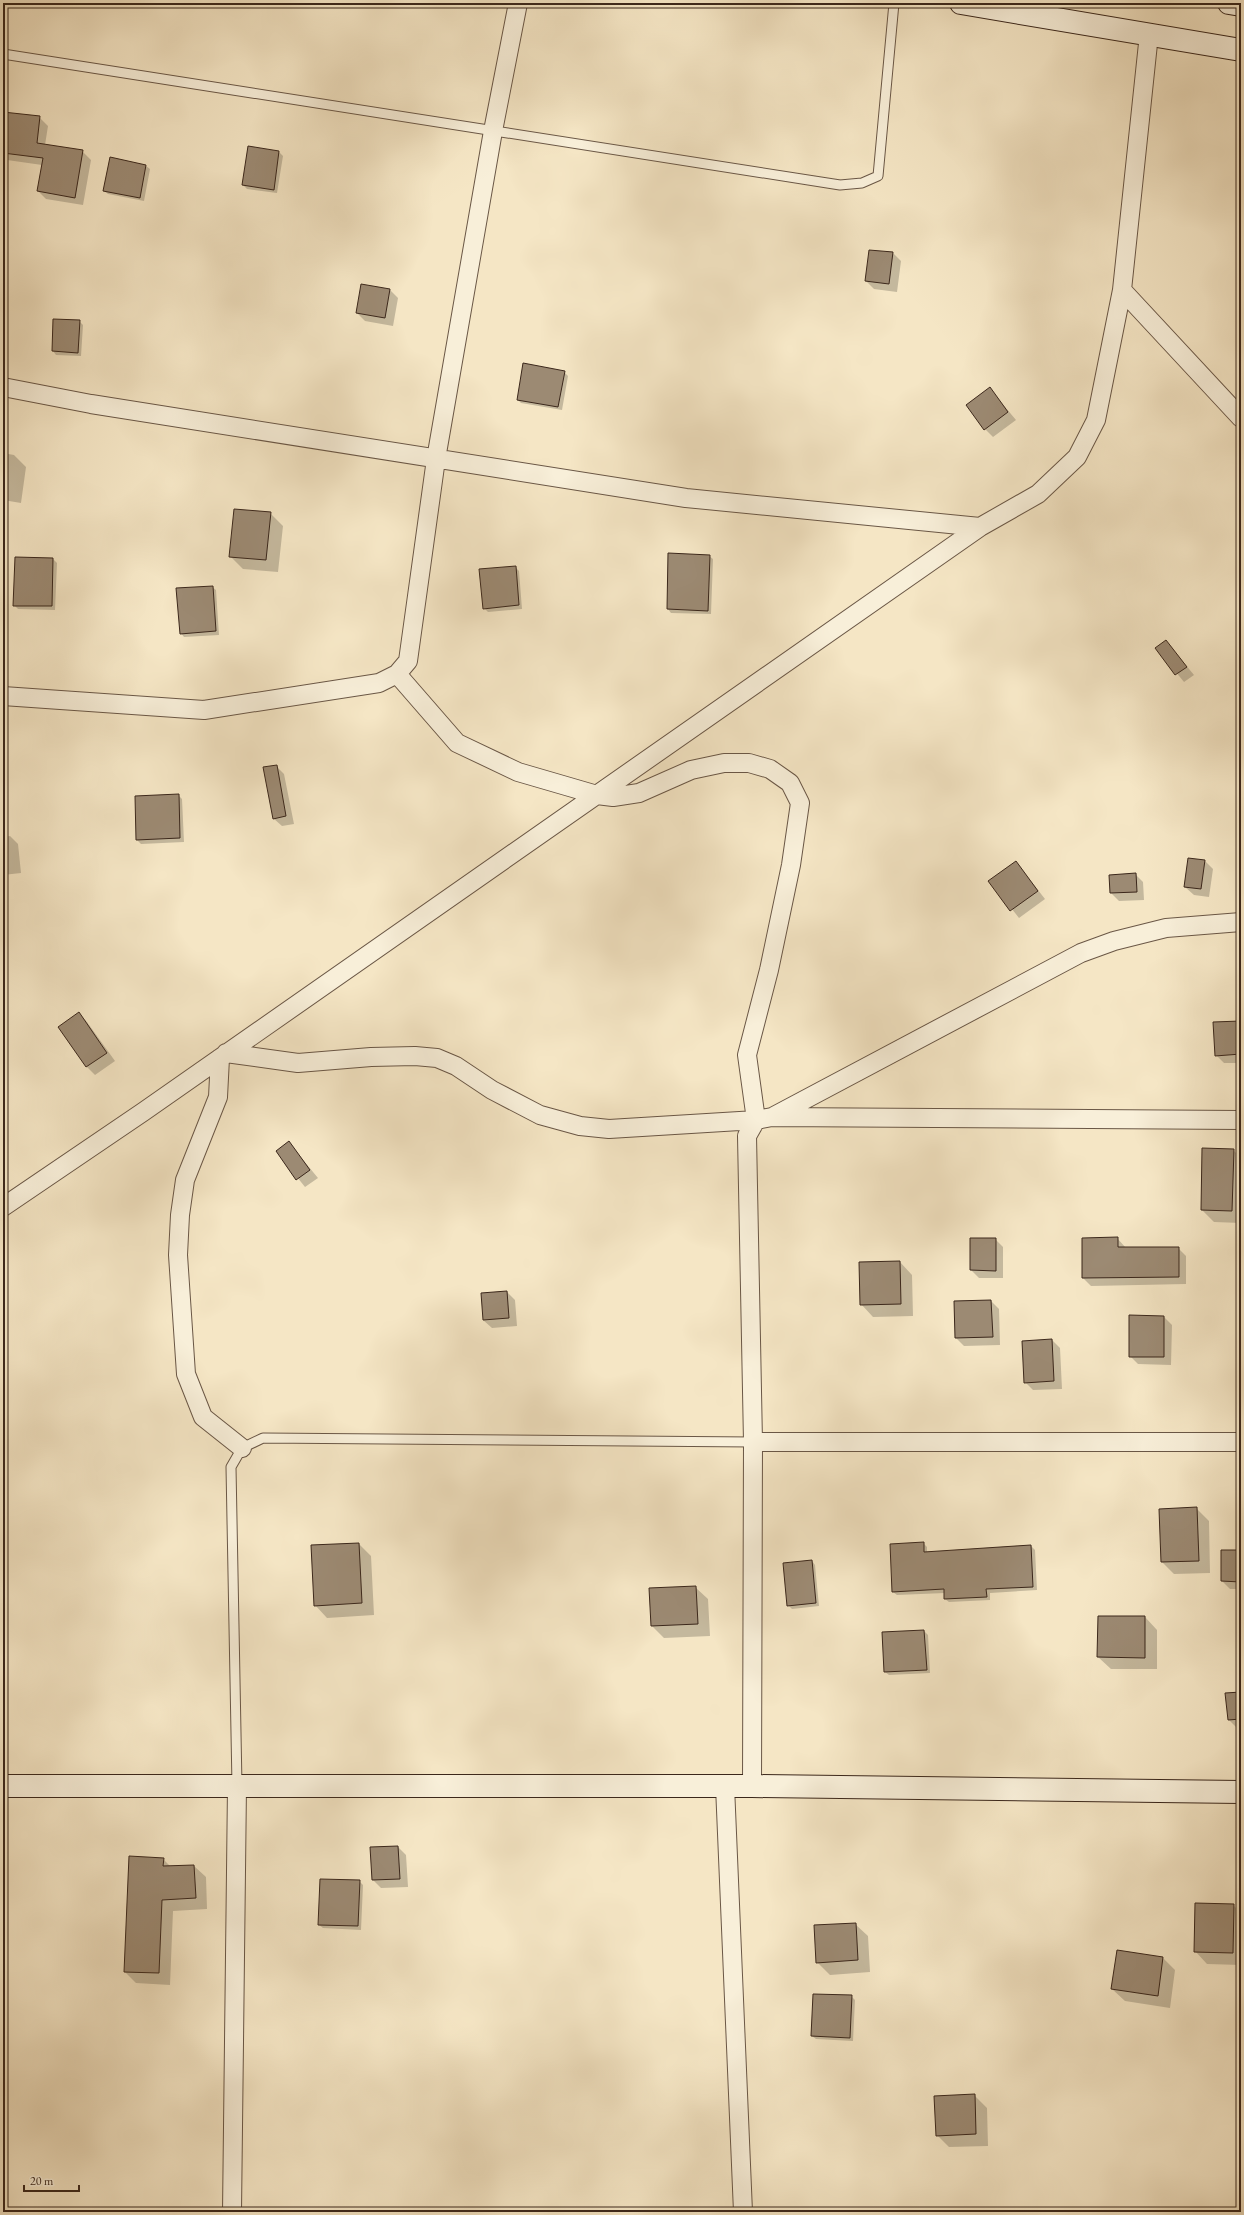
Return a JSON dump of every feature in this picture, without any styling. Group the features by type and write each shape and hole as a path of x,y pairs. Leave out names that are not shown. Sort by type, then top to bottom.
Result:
{"street":[{"path":"3,696 204,710 380,683 397,674 408,661 436,459 493,131 518,3"},
{"path":"961,3 1241,50"},
{"path":"1230,3 1241,5"},
{"path":"3,1207 223,1056 980,527 1038,494 1077,457 1096,420 1122,290 1149,34"},
{"path":"1122,290 1241,418"},
{"path":"3,386 91,404 686,498 980,527"},
{"path":"397,674 457,743 518,772 596,795 613,797 639,793 691,770 724,763 749,763 770,769 790,783 800,803 791,865 769,970 747,1055 764,1118"},
{"path":"752,1786 753,1442 747,1136 764,1118 1081,953 1114,941 1166,928 1241,922"},
{"path":"223,1056 298,1063 371,1057 437,1058 456,1066 492,1090 540,1115 580,1126 609,1128 764,1118 1241,1120"},
{"path":"223,1056 218,1097 185,1180 180,1215 178,1255 186,1374 203,1417 242,1448"},
{"path":"753,1442 1241,1442"},
{"path":"3,1786 752,1786 1241,1792"},
{"path":"232,2212 237,1786"},
{"path":"725,1786 743,2212"}],"lane":[{"path":"3,54 840,185 862,183 878,176 894,3"},
{"path":"237,1786 231,1467 242,1448 263,1438 753,1442"}],"building":[{"path":"3,112 40,116 37,143 83,150 75,198 37,191 43,158 3,153"},
{"path":"248,146 279,151 274,190 242,185"},
{"path":"110,157 146,165 140,198 103,191"},
{"path":"869,250 893,252 889,284 865,281"},
{"path":"361,284 390,289 385,318 356,313"},
{"path":"53,319 80,320 78,353 52,351"},
{"path":"523,363 565,371 558,407 517,400"},
{"path":"990,387 1008,412 984,430 966,405"},
{"path":"234,509 271,512 266,560 229,557"},
{"path":"668,553 710,555 708,611 667,609"},
{"path":"15,557 53,558 52,606 13,606"},
{"path":"516,566 519,605 483,609 479,569"},
{"path":"213,586 216,631 180,634 176,588"},
{"path":"1166,640 1187,667 1175,675 1155,648"},
{"path":"277,765 286,816 273,819 263,767"},
{"path":"179,794 180,838 136,840 135,796"},
{"path":"1188,858 1205,860 1201,889 1184,887"},
{"path":"1016,861 1038,891 1010,911 988,881"},
{"path":"1136,873 1137,892 1110,893 1109,875"},
{"path":"79,1012 107,1053 86,1067 58,1027"},
{"path":"1241,1021 1241,1054 1215,1056 1213,1022"},
{"path":"289,1141 310,1170 296,1180 276,1151"},
{"path":"1202,1148 1234,1149 1232,1211 1201,1210"},
{"path":"1118,1237 1118,1247 1179,1247 1179,1277 1082,1278 1082,1238"},
{"path":"970,1238 996,1238 996,1271 970,1270"},
{"path":"900,1261 901,1304 860,1305 859,1262"},
{"path":"507,1291 509,1318 483,1320 481,1293"},
{"path":"991,1300 993,1337 955,1338 954,1301"},
{"path":"1129,1315 1164,1316 1164,1357 1129,1357"},
{"path":"1052,1339 1054,1381 1024,1383 1022,1341"},
{"path":"1197,1507 1199,1561 1161,1562 1159,1509"},
{"path":"924,1542 924,1552 1031,1545 1033,1587 986,1589 987,1597 944,1599 944,1589 892,1592 890,1544"},
{"path":"359,1543 362,1603 314,1606 311,1545"},
{"path":"1221,1550 1241,1550 1241,1582 1221,1581"},
{"path":"812,1560 816,1603 787,1606 783,1563"},
{"path":"696,1586 698,1624 651,1626 649,1588"},
{"path":"1098,1616 1145,1616 1145,1658 1097,1657"},
{"path":"924,1630 927,1670 884,1672 882,1632"},
{"path":"1241,1692 1241,1719 1228,1720 1225,1693"},
{"path":"398,1846 400,1879 372,1880 370,1847"},
{"path":"129,1856 164,1858 163,1866 194,1865 196,1898 162,1900 159,1973 124,1972"},
{"path":"320,1879 360,1880 358,1926 318,1925"},
{"path":"1195,1903 1234,1904 1233,1953 1194,1952"},
{"path":"856,1923 858,1960 816,1963 814,1925"},
{"path":"1117,1950 1163,1957 1158,1996 1111,1989"},
{"path":"813,1994 852,1995 850,2038 811,2036"},
{"path":"975,2094 976,2134 936,2136 934,2096"}]}
